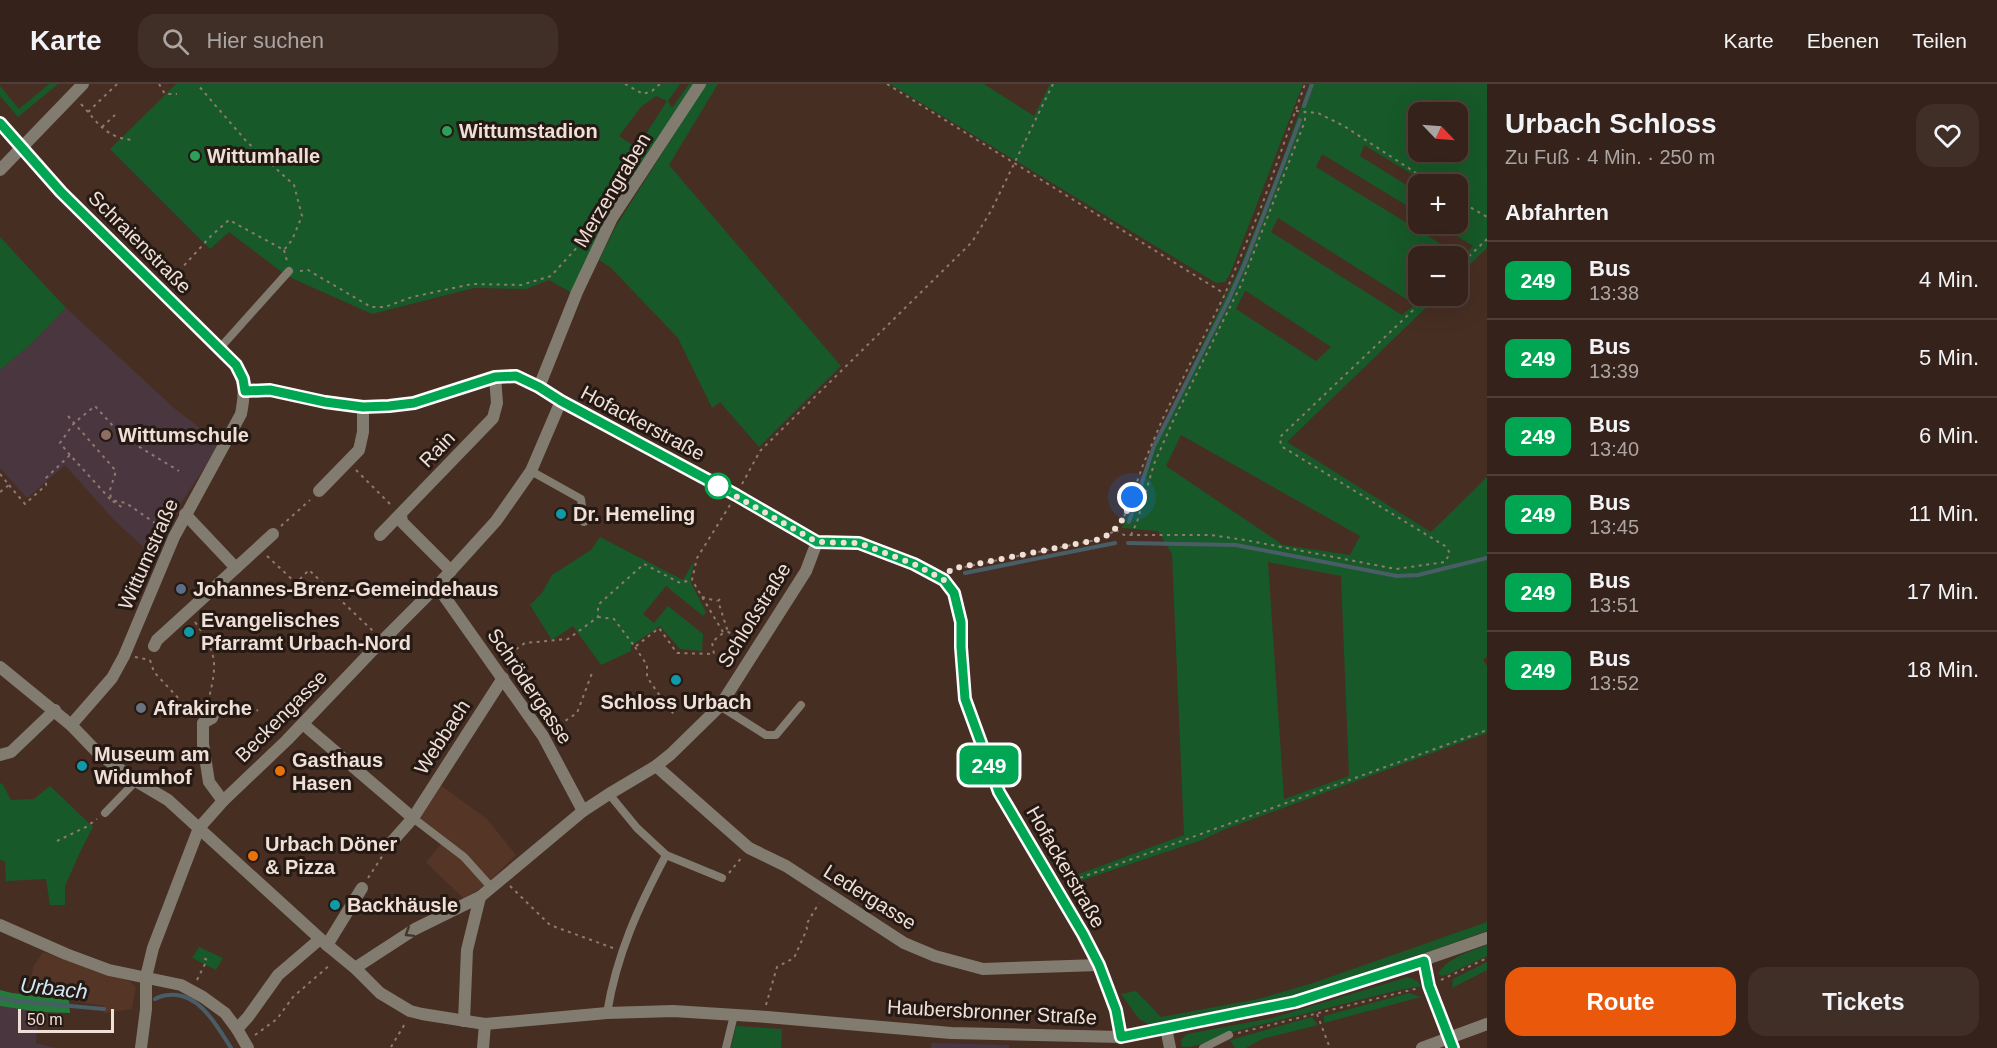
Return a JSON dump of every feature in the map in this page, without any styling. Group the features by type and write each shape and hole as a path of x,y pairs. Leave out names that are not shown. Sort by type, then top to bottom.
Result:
{"street":[{"path":"0,170 83,84"},
{"name":"Merzengraben","path":"539,387 577,292 612,218 700,84"},
{"name":"Schraienstraße","path":"0,123 61,192 236,365 243,379 245,391"},
{"name":"Hofackerstraße","path":"245,391 270,390 325,402 363,407 414,403 495,377 516,376 736,495 817,542 859,543 914,564 944,580 954,593 961,622 965,699 999,792 1099,965 1116,1010 1121,1037"},
{"name":"Rain","path":"380,535 493,418 497,403 495,377"},
{"name":"Wittumstraße","path":"71,725 112,678 124,656 185,514 241,414 245,391"},
{"name":"Beckengasse","path":"141,1048 146,1009 146,977 153,948 199,828 223,801 437,586 496,521 531,471 561,401"},
{"path":"319,492 359,450 363,432 363,407"},
{"path":"185,514 236,568"},
{"path":"401,515 402,522 451,571"},
{"path":"154,646 157,640 273,534"},
{"name":"Schloßstraße","path":"354,968 415,929 480,897 584,811 656,766 671,754 720,706 806,571 817,542"},
{"name":"Schrödergasse","path":"437,586 543,736 584,811"},
{"name":"Haubersbronner Straße","path":"0,667 55,710 98,753 136,781 168,800 380,993 410,1011 422,1014 485,1024 607,1013 673,1011 951,1033 1121,1037 1295,1002 1424,961 1487,938"},
{"name":"Webbach","path":"389,845 413,818 503,678"},
{"path":"216,708 212,718 199,719 209,782 223,801"},
{"path":"0,755 11,752 55,710"},
{"path":"303,723 413,818"},
{"name":"Ledergasse","path":"656,766 749,848 786,866 904,943 935,956 983,969 1099,965"},
{"path":"237,1029 278,975 323,942 362,888"},
{"path":"464,1021 467,950 480,897"},
{"path":"0,925 109,970 181,985 225,1013 246,1046"},
{"path":"1424,961 1429,986 1451,1043"},
{"path":"483,1048 485,1024"},
{"path":"1422,1048 1451,1043 1487,1024"},
{"path":"1166,1028 1170,1048"}],"lane":[{"path":"220,348 289,271"},
{"path":"531,471 581,499 584,522"},
{"path":"720,706 766,735 776,735 801,705"},
{"path":"105,813 136,781"},
{"path":"609,794 637,828 666,855 722,878"},
{"path":"413,818 464,857 491,887"},
{"path":"607,1013 612,979 622,951 642,901 666,855"},
{"path":"726,1048 734,1015"},
{"path":"1203,1048 1229,1035"}],"path":[{"path":"88,112 117,84"},
{"path":"159,84 165,94 177,94"},
{"path":"197,84 247,142 294,185 302,216 292,240 284,250"},
{"path":"625,84 643,94 652,91 660,84"},
{"path":"887,84 1225,294"},
{"path":"723,632 692,580 697,558 760,451 972,242 991,211 1053,84"},
{"path":"944,580 951,569 1101,539 1116,530 1126,513 1163,418 1225,294 1262,205 1305,84"},
{"path":"72,95 107,133 119,139 133,140"},
{"path":"1296,111 1318,112 1344,126 1418,174"},
{"path":"1131,535 1154,464 1249,267 1305,121 1305,112"},
{"path":"102,127 115,115"},
{"path":"1468,207 1487,217"},
{"path":"159,289 171,280 211,236 229,220 284,250 289,271 308,270 371,306 385,307 412,297 472,284 521,285 551,276 595,228"},
{"path":"1468,257 1487,239"},
{"path":"1116,530 1124,535 1211,535 1396,569 1445,562 1450,553 1445,546 1281,446 1280,437 1418,306"},
{"path":"123,508 111,500 60,443 74,423 95,406 123,437 179,471"},
{"path":"68,416 116,471 110,490 111,500"},
{"path":"0,474 25,504 46,485 46,478 70,455"},
{"path":"348,461 401,515"},
{"path":"0,492 9,485"},
{"path":"273,534 319,492"},
{"path":"111,500 126,503 174,537"},
{"path":"258,548 296,583 309,570 375,633"},
{"path":"598,616 598,605 644,564 680,583 692,580"},
{"path":"702,597 719,600 728,632"},
{"path":"188,612 210,644 214,656 214,675 208,703 199,706 199,719"},
{"path":"494,664 525,643 568,639 598,616 614,619 647,664 647,676 660,696"},
{"path":"635,647 660,628 677,653 714,654 712,642 723,632 739,637"},
{"path":"139,657 150,660 153,672 199,719"},
{"path":"543,736 577,713 592,673"},
{"path":"667,705 675,716"},
{"path":"216,708 244,707 254,712 258,710"},
{"path":"1077,878 1487,730"},
{"path":"57,841 86,827 105,813"},
{"path":"362,888 389,845"},
{"path":"722,878 749,848"},
{"path":"502,878 550,925 622,951"},
{"path":"766,1017 766,1002 777,967 794,958 807,929 806,925 826,892"},
{"path":"246,1046 277,1019 292,997 340,956"},
{"path":"192,991 207,960 202,957"},
{"path":"1229,1035 1429,986 1487,958"},
{"path":"391,1047 404,1028 410,1011"},
{"path":"1317,1014 1330,1048"}],"shaded area":[{"name":"Wittumschule","path":"66,308 174,408 222,441 171,518 154,557 113,519 65,465 27,498 0,468 0,370 31,344"},
{"path":"439,784 487,819 516,855 484,886 464,899 426,862 441,844 412,822"},
{"path":"43,952 131,982 136,988 132,1009 104,1013 104,1006 29,994 33,967"},
{"path":"0,1006 39,1012 36,1043 56,1048 0,1048"},
{"path":"932,1043 1009,1045 1009,1048 931,1048"}],"green space":[{"path":"49,84 58,84 18,117 0,96 0,86 19,109"},
{"path":"176,84 680,84 668,101 672,108 689,84 698,84 572,293 549,280 526,289 474,288 372,314 287,276 229,232 210,249 110,149","holes":["656,96 667,101 637,148 619,136 641,107"]},
{"path":"706,84 718,84 669,165 841,366 759,447 720,402 712,408 678,338 610,267 599,260 616,226"},
{"path":"890,84 984,84 1034,116 1050,84 1303,84 1230,274 1225,282 1216,283"},
{"path":"1309,84 1487,84 1487,248 1468,266 1468,251 1473,246 1453,234 1468,234 1468,174 1412,174 1364,145 1360,156 1408,186 1408,206 1322,154 1316,167 1408,224 1408,234 1425,234 1444,246 1408,246 1408,300 1278,218 1271,232 1402,315 1413,306 1428,306 1287,442 1431,532 1487,477 1487,656 1483,660 1487,666 1487,733 1223,830 1202,840 1080,881 1079,874 1184,835 1172,554 1158,531 1122,528 1153,446 1240,267 1278,172","holes":["1246,291 1331,347 1316,361 1236,309","1181,435 1360,536 1350,555 1283,545 1166,466","1268,562 1341,576 1349,776 1284,799"]},
{"path":"0,237 66,308 31,344 0,370"},
{"path":"600,537 683,580 694,561 690,581 706,612 703,616 666,586 643,614 654,623 668,606 703,634 702,651 680,649 660,626 631,646 631,651 601,665 573,626 552,640 530,605 542,593 552,575 591,550"},
{"path":"2,783 11,800 34,799 50,786 93,827 65,886 65,905 50,905 46,879 6,881 5,862 0,860 0,784"},
{"path":"1487,922 1487,931 1307,994 1169,1022 1148,1024 1139,1019 1121,994 1136,991 1161,1017 1258,999 1313,983"},
{"path":"1487,945 1487,956 1449,974 1442,976 1438,974 1453,959"},
{"path":"199,947 223,958 216,970 192,958"},
{"path":"1487,962 1487,970 1452,988 1453,979"},
{"path":"1408,977 1422,986 1225,1034 1199,1045 1182,1047 1181,1040 1187,1034 1272,1018"},
{"path":"0,990 69,1000 70,1013 39,1012 0,1006"},
{"path":"1409,993 1421,997 1324,1023 1324,1016"},
{"path":"1312,1017 1318,1025 1262,1039 1246,1048 1235,1048 1230,1040"},
{"path":"736,1026 782,1029 781,1048 731,1048"}],"waterway":[{"path":"1304,106 1312,84"},
{"path":"1129,522 1154,446 1228,301 1300,120"},
{"path":"965,573 1115,543"},
{"path":"1128,543 1236,545 1397,576 1418,575 1487,558"},
{"name":"Urbach","path":"155,999 169,995 189,999 206,1012 231,1048"},
{"name":"Urbach","path":"0,998 104,1009"}],"bus line":[{"name":"249","path":"0,123 61,192 236,365 243,379 245,391 270,390 325,402 363,407 389,406 414,403 495,377 516,376 736,495 817,542 859,543 914,564 944,580 954,593 961,622 965,699 999,792 1099,965 1116,1010 1121,1037 1295,1002 1424,961 1429,986 1453,1048"}],"place":[{"name":"Wittumstadion","path":"447,131"},
{"name":"Wittumhalle","path":"195,156"},
{"name":"Wittumschule","path":"106,435"},
{"name":"Dr. Hemeling","path":"561,514"},
{"name":"Johannes-Brenz-Gemeindehaus","path":"181,589"},
{"name":"Evangelisches Pfarramt Urbach-Nord","path":"189,632"},
{"name":"Schloss Urbach","path":"676,680"},
{"name":"Afrakirche","path":"141,708"},
{"name":"Museum am Widumhof","path":"82,766"},
{"name":"Gasthaus Hasen","path":"280,771"},
{"name":"Urbach Döner & Pizza","path":"253,856"},
{"name":"Backhäusle","path":"335,905"}],"route":[{"path":"718,486 817,542 859,543 914,564 944,580 951,569 1101,539 1116,530 1132,497"}]}
